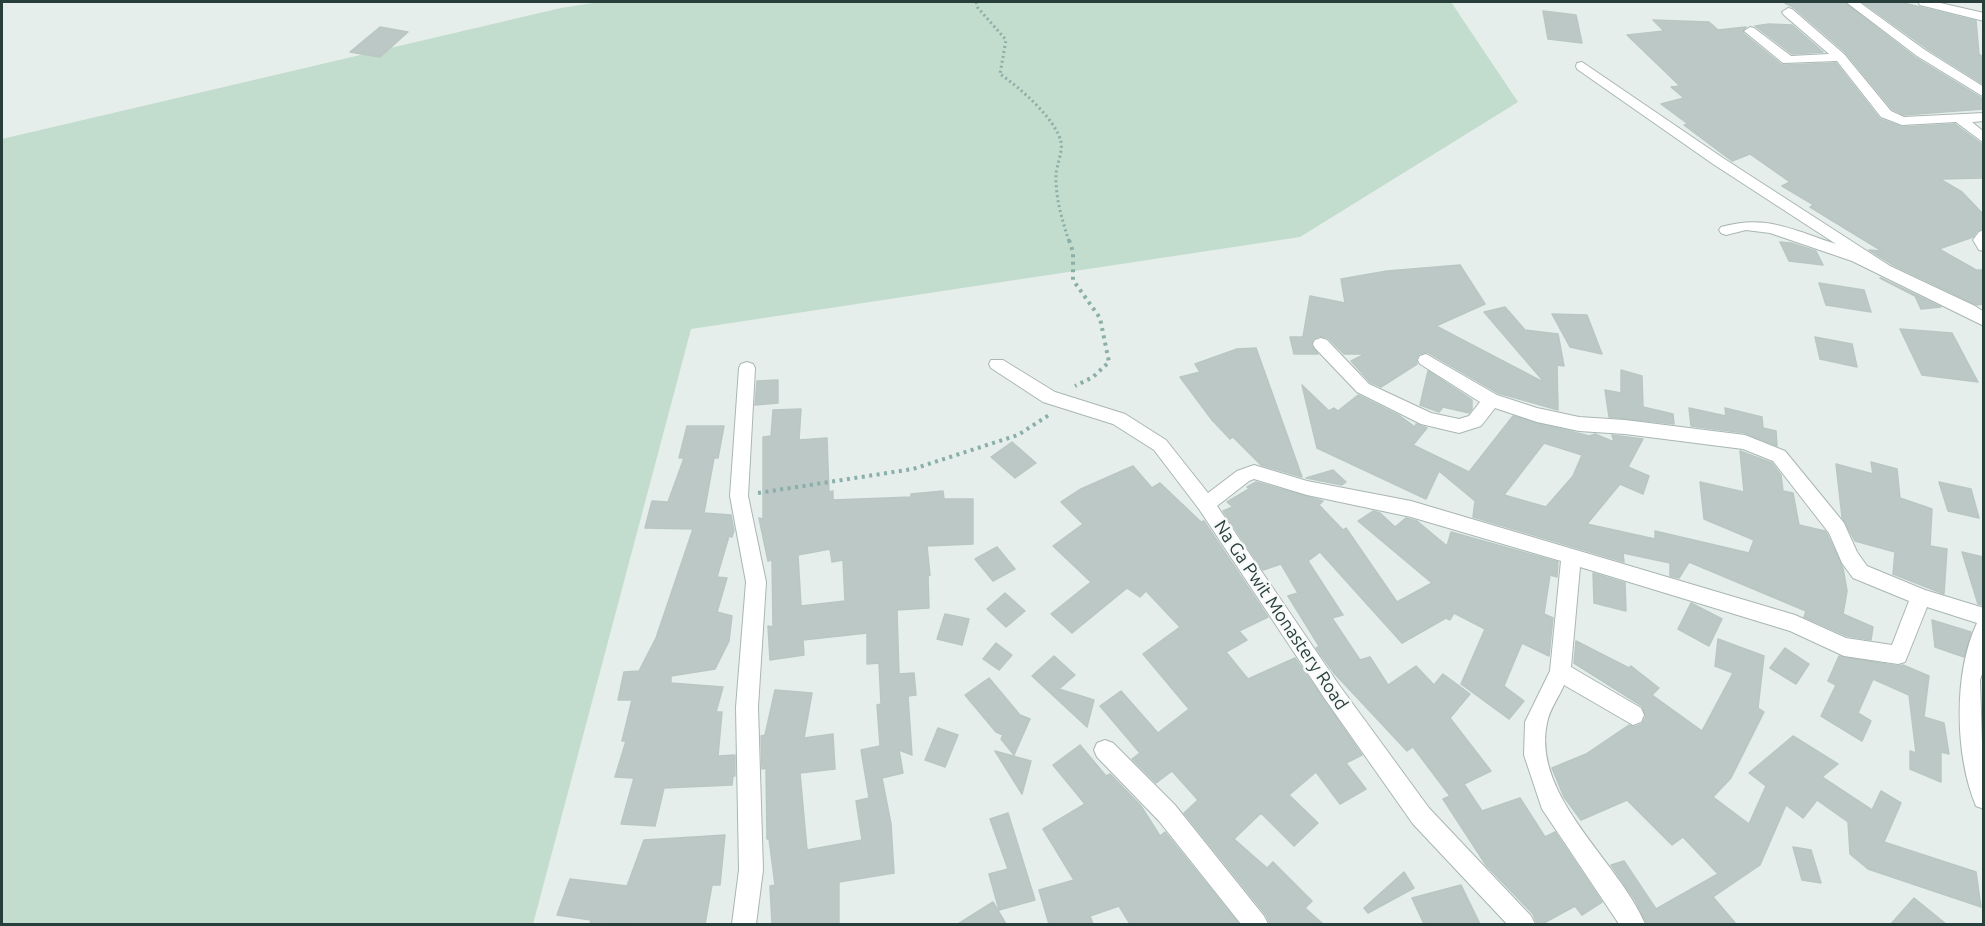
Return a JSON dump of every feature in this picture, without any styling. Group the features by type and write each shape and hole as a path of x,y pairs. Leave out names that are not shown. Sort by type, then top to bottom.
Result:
{"street":[{"path":"1852,2 1921,53 1983,93"},
{"path":"1924,2 1983,17"},
{"path":"1788,12 1840,57 1886,114 1902,121 1983,117"},
{"path":"1750,31 1788,60 1840,57"},
{"path":"1581,66 1718,161 1883,268"},
{"path":"1959,118 1983,140"},
{"path":"1726,230 1746,225 1772,228 1857,257 1969,310 1983,320"},
{"path":"1983,235 1981,240 1983,246"},
{"path":"1321,344 1363,388 1427,419 1459,426 1476,421 1491,400"},
{"path":"1426,360 1491,400 1537,415 1579,424 1625,427 1745,442 1779,456 1837,529 1849,557 1860,572 1921,597 1983,617"},
{"name":"Na Ga Pwit Monastery Road","path":"997,364 1058,401 1119,419 1160,445 1206,504 1332,692 1421,816 1523,924"},
{"path":"744,924 752,870 747,707 756,582 739,496 747,368"},
{"path":"1206,504 1243,476 1254,472 1307,488 1411,509 1795,624 1844,647 1898,655 1921,597"},
{"path":"1571,556 1560,672 1536,722 1535,755 1550,801 1633,924"},
{"path":"1983,629 1970,680 1974,765 1983,798"},
{"path":"1560,672 1633,716"},
{"path":"1105,750 1167,813 1256,924"}],"path":[{"path":"739,496 913,469 1017,435 1058,401 1093,377 1109,362 1100,318 1073,280 1072,252 1060,213 1056,175 1061,142 1045,114 1018,86 1000,74 1006,40 978,8 976,2"}],"green space":[{"path":"599,2 1451,2 1518,102 1300,237 691,329 533,924 2,924 2,139 561,8"}],"building":[{"path":"1783,2 1844,2 1916,58 1983,99 1983,109 1904,115 1892,109 1845,52 1793,7"},
{"path":"1862,2 1900,2 1976,21 1979,54 1983,57 1983,84 1926,48"},
{"path":"1543,11 1576,15 1582,43 1548,39"},
{"path":"1653,20 1709,22 1718,30 1746,27 1743,33 1782,65 1836,63 1880,119 1902,127 1955,124 1983,145 1983,178 1940,179 1962,192 1983,214 1983,228 1973,237 1939,249 1976,270 1983,270 1983,304 1977,305 1893,265 1869,250 1882,251 1810,207 1814,205 1782,186 1790,182 1750,154 1732,161 1684,125 1688,124 1661,104 1684,98 1671,87 1680,86 1627,35 1664,31"},
{"path":"1792,25 1823,52 1792,54 1755,26"},
{"path":"380,27 408,32 380,57 350,52"},
{"path":"1780,242 1816,251 1823,265 1789,261"},
{"path":"1460,265 1485,304 1436,326 1545,383 1484,312 1505,307 1525,330 1558,334 1564,366 1557,365 1558,410 1498,393 1427,352 1419,354 1416,359 1417,364 1381,387 1370,382 1351,361 1365,354 1344,354 1328,338 1320,336 1313,339 1311,345 1318,354 1294,354 1290,337 1303,337 1310,296 1345,303 1341,279 1387,271"},
{"path":"1880,278 1941,307 1921,309 1915,296"},
{"path":"1819,283 1864,290 1871,312 1826,305"},
{"path":"1552,314 1587,315 1602,354 1570,347"},
{"path":"1900,329 1952,333 1978,382 1922,375"},
{"path":"1815,337 1852,344 1857,367 1820,359"},
{"path":"1256,348 1302,477 1261,465 1233,437 1230,439 1212,420 1180,377 1200,372 1195,364 1237,349"},
{"path":"1621,370 1642,376 1643,407 1673,414 1674,424 1609,417 1605,390 1621,393"},
{"path":"1428,371 1472,400 1472,409 1469,413 1443,407 1439,412 1420,405"},
{"path":"778,380 778,403 755,405 757,381"},
{"path":"1302,385 1329,411 1334,408 1338,411 1358,395 1400,416 1415,427 1416,424 1427,428 1413,445 1469,472 1513,416 1589,436 1595,434 1614,442 1612,435 1643,439 1628,467 1649,476 1643,494 1620,484 1587,524 1655,539 1655,531 1749,553 1754,540 1704,519 1700,482 1744,492 1740,451 1772,463 1781,475 1783,491 1793,493 1799,525 1825,531 1843,568 1847,591 1843,614 1873,627 1871,640 1847,636 1804,617 1806,611 1689,562 1679,578 1670,576 1670,563 1623,553 1624,562 1473,517 1475,501 1439,471 1426,499 1317,448","holes":["1544,443 1582,455 1573,476 1546,507 1504,495"]},
{"path":"1689,408 1726,416 1725,408 1762,417 1763,428 1776,431 1777,446 1745,433 1691,426"},
{"path":"801,409 799,440 827,438 829,492 833,491 833,500 911,497 911,494 943,491 944,499 973,499 973,544 927,546 930,575 928,576 929,608 897,610 899,674 914,673 916,695 908,696 912,755 899,750 903,773 882,778 891,824 894,873 839,882 839,924 772,924 770,886 775,885 769,839 767,839 766,768 762,769 761,736 765,735 775,690 812,693 804,738 833,734 835,769 800,773 807,850 862,840 856,801 869,798 861,750 880,746 877,705 881,704 879,663 867,664 867,633 803,640 804,655 770,660 768,626 773,627 772,560 768,561 759,518 763,519 763,437 771,436 773,410","holes":["830,549 832,562 843,560 845,601 801,606 798,555"]},
{"path":"687,426 724,426 718,458 714,458 704,513 731,515 734,531 732,537 729,536 717,577 727,578 717,612 732,616 729,641 715,669 671,676 671,683 723,687 716,712 722,712 718,756 735,755 735,776 733,776 732,785 664,788 655,826 621,824 634,778 615,777 626,741 622,741 632,700 618,700 624,672 639,671 656,638 693,529 645,528 652,501 668,502 684,458 679,458"},
{"path":"1012,442 1036,463 1015,478 991,457"},
{"path":"1871,462 1897,469 1900,498 1932,509 1930,546 1947,549 1944,594 1893,574 1895,552 1855,541 1842,517 1836,464 1873,474"},
{"path":"1133,466 1152,488 1160,483 1201,522 1204,521 1268,617 1239,631 1247,640 1226,652 1248,679 1295,658 1362,755 1346,763 1366,789 1340,804 1316,772 1289,795 1318,823 1294,846 1261,813 1234,839 1267,868 1273,862 1312,901 1305,908 1323,924 1270,924 1266,915 1184,813 1198,800 1172,771 1156,783 1132,759 1140,753 1100,706 1121,691 1158,733 1189,709 1143,654 1180,627 1146,591 1140,597 1127,588 1072,633 1051,614 1091,582 1053,546 1083,524 1061,502 1081,489"},
{"path":"1333,470 1346,482 1342,485 1306,478"},
{"path":"1256,482 1323,501 1319,505 1343,530 1346,528 1397,602 1432,583 1358,521 1373,511 1380,513 1395,527 1406,518 1417,521 1447,546 1451,532 1558,562 1557,577 1550,575 1544,614 1553,618 1549,656 1522,643 1504,686 1524,701 1509,719 1461,684 1485,629 1454,613 1450,620 1446,618 1402,643 1320,552 1308,561 1343,615 1332,618 1360,660 1370,657 1388,685 1416,666 1434,685 1443,674 1470,694 1450,718 1491,771 1464,784 1482,811 1520,798 1545,837 1555,832 1602,902 1582,915 1575,906 1542,924 1537,924 1533,914 1486,865 1443,799 1450,796 1413,747 1407,751 1334,673 1316,648 1319,646 1288,596 1298,593 1281,564 1263,570 1223,511 1233,507 1227,502"},
{"path":"1939,482 1971,489 1979,518 1948,511"},
{"path":"997,547 1015,569 993,581 975,559"},
{"path":"1962,552 1983,557 1983,605 1978,604"},
{"path":"1593,573 1625,583 1626,611 1594,603"},
{"path":"1005,593 1025,611 1006,627 987,609"},
{"path":"1691,603 1722,619 1709,646 1678,629"},
{"path":"945,614 969,619 962,645 937,639"},
{"path":"1932,620 1971,632 1964,657 1935,647"},
{"path":"1718,639 1764,656 1758,708 1764,712 1731,778 1713,797 1749,824 1766,786 1749,773 1793,736 1838,764 1822,777 1872,810 1881,791 1901,803 1884,842 1976,872 1981,907 1868,869 1850,854 1848,822 1817,800 1803,818 1786,805 1760,865 1713,897 1736,924 1647,924 1635,900 1611,865 1624,861 1656,909 1718,874 1683,837 1672,845 1627,800 1581,820 1564,797 1552,768 1586,754 1629,725 1634,727 1642,724 1646,716 1642,706 1574,663 1576,641 1629,668 1631,666 1659,688 1652,695 1702,731 1733,673 1715,666"},
{"path":"996,643 1012,655 999,670 983,659"},
{"path":"1785,648 1809,664 1796,684 1770,668"},
{"path":"1054,656 1075,675 1059,689 1094,700 1087,727 1032,676"},
{"path":"1839,656 1903,665 1929,676 1924,717 1944,723 1949,754 1941,752 1941,782 1910,769 1910,751 1916,753 1909,695 1873,679 1858,713 1871,721 1862,741 1821,716 1836,685 1828,681"},
{"path":"989,678 1020,715 1030,719 1014,755 1001,739 1003,735 996,732 965,695"},
{"path":"938,728 958,735 945,767 925,760"},
{"path":"1080,745 1106,776 1110,774 1141,806 1160,836 1165,832 1239,924 1130,924 1119,906 1090,916 1093,924 1049,924 1039,890 1074,880 1043,829 1085,804 1053,765"},
{"path":"995,751 1031,761 1022,794"},
{"path":"1008,813 1035,900 999,910 989,874 1008,869 990,819"},
{"path":"725,835 720,885 712,885 705,924 616,922 615,924 590,924 591,920 557,915 570,879 627,886 644,840"},
{"path":"1793,847 1811,850 1821,883 1802,880"},
{"path":"1404,872 1414,888 1368,913 1364,908"},
{"path":"1461,885 1480,924 1424,924 1412,898"},
{"path":"1914,898 1946,924 1891,924"},
{"path":"993,902 1006,924 958,924"}]}
